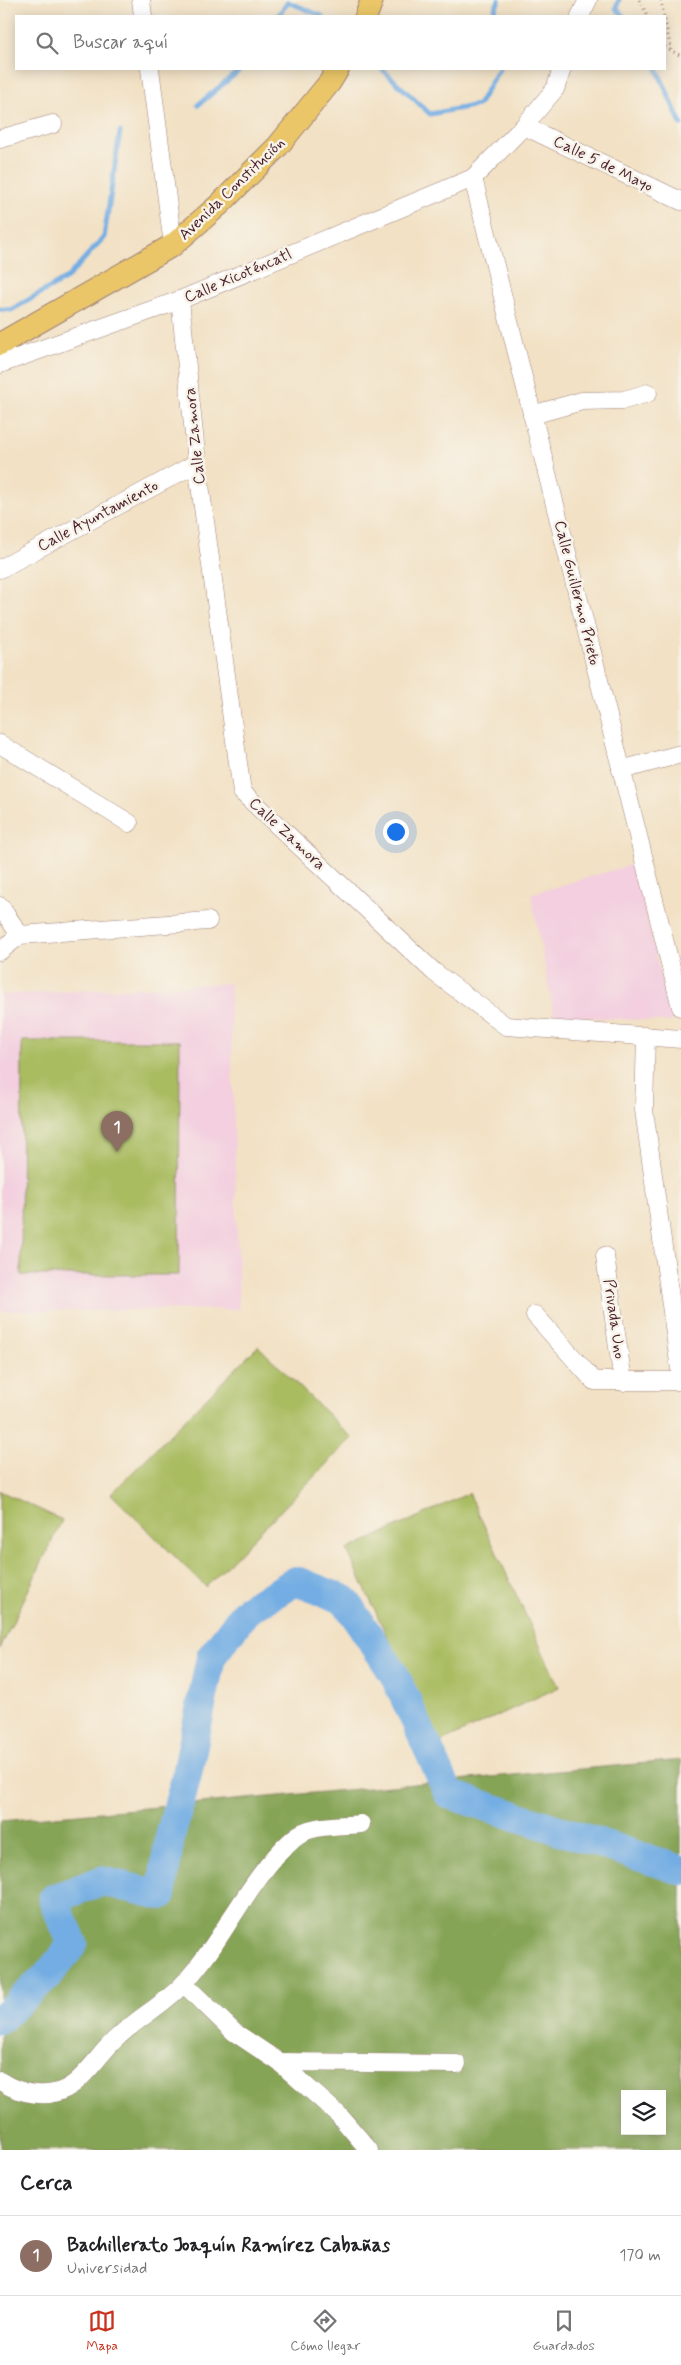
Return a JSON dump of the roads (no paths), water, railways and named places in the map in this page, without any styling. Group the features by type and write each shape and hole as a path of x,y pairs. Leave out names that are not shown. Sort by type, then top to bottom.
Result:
{"main road":[{"path":"366,15 372,0"},
{"name":"Avenida Constitución","path":"0,344 173,246 220,204 278,146 334,75"}],"street":[{"path":"141,0 143,15"},
{"path":"580,15 588,0"},
{"path":"150,70 173,246"},
{"path":"473,178 524,126 555,89 562,70"},
{"path":"0,139 53,124"},
{"name":"Calle 5 de Mayo","path":"524,126 681,201"},
{"name":"Calle Xicoténcatl","path":"0,364 180,300 473,178"},
{"name":"Calle Guillermo Prieto","path":"473,178 681,1007"},
{"name":"Calle Zamora","path":"180,300 197,463 242,792 434,972 506,1026 681,1039"},
{"path":"532,415 582,401 607,402 624,400 648,392"},
{"name":"Calle Ayuntamiento","path":"0,569 197,463"},
{"path":"0,744 129,822"},
{"path":"621,770 681,754"},
{"path":"0,906 20,935"},
{"path":"0,951 20,935 208,921"},
{"path":"646,1036 644,1110 681,1377"},
{"name":"Privada Uno","path":"605,1256 623,1382"},
{"path":"535,1315 594,1381 681,1382"},
{"path":"0,2081 28,2094 59,2092 71,2086 121,2033 184,1984 206,1955 234,1912 295,1838 311,1830 360,1824"},
{"path":"184,1984 234,2032 279,2062 339,2115 368,2150"},
{"path":"279,2062 457,2064"}],"waterway":[{"path":"496,15 495,9 499,0"},
{"path":"619,0 616,8 622,15"},
{"path":"279,15 288,2 320,15"},
{"path":"198,105 240,70"},
{"path":"383,70 430,114 478,105 498,70"},
{"path":"657,70 681,124"},
{"path":"0,309 11,310 67,278 104,237 120,132"},
{"path":"0,2019 47,1976 73,1944 53,1899 101,1881 161,1895 170,1837 187,1774 211,1657 246,1611 296,1581 345,1600 394,1674 449,1794 681,1870"}],"place":[{"name":"Bachillerato Joaquín Ramírez Cabañas","path":"117,1152"}]}
